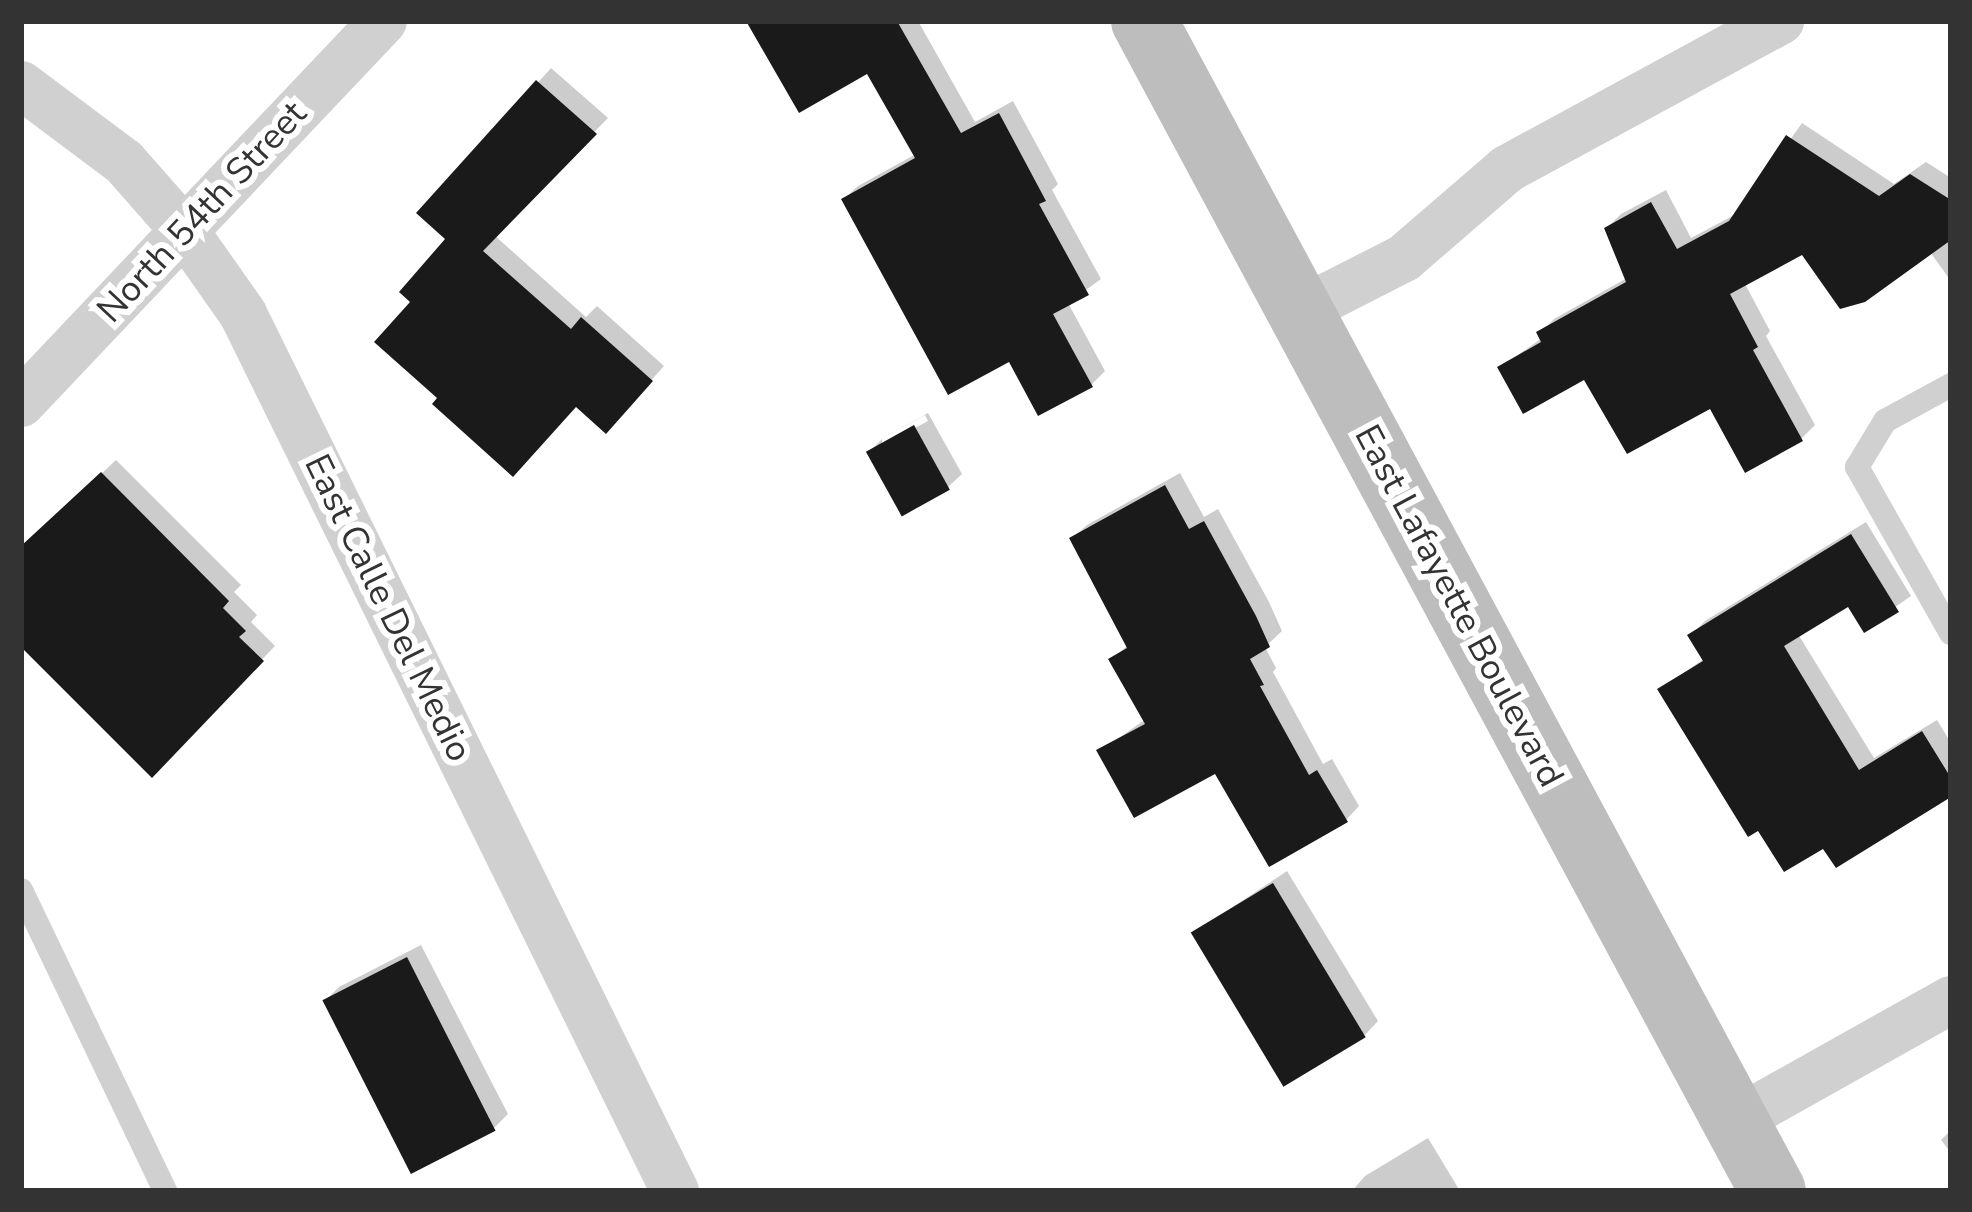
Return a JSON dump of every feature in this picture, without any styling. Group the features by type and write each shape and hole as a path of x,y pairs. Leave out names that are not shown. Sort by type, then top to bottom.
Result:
{"street":[{"name":"North 54th Street","path":"21,403 383,21"},
{"name":"East Lafayette Boulevard","path":"1144,21 1773,1191"},
{"path":"1300,311 1404,258 1507,169 1780,21"},
{"name":"East Calle Del Medio","path":"21,85 124,162 184,230 243,314 675,1191"},
{"path":"1737,1120 1951,1000"}],"lane":[{"path":"1951,385 1885,421 1857,467 1951,633"},
{"path":"21,890 165,1191"}],"building":[{"path":"746,21 897,21 961,133 999,113 1046,201 1039,204 1089,295 1053,314 1093,387 1038,416 1009,362 948,395 841,199 915,158 867,74 799,113"},
{"path":"536,80 597,134 483,251 571,329 581,317 653,381 606,434 576,407 513,477 432,404 437,398 374,342 410,302 399,292 445,239 416,213"},
{"path":"1786,135 1879,196 1910,174 1951,200 1951,240 1865,302 1840,309 1802,255 1730,294 1758,347 1753,350 1803,441 1745,473 1710,409 1627,454 1584,380 1523,414 1497,367 1541,342 1536,332 1626,282 1604,228 1651,202 1677,249 1729,221"},
{"path":"914,425 950,490 902,516 866,452"},
{"path":"101,472 229,601 223,608 246,631 239,637 264,661 152,778 21,647 21,546"},
{"path":"1165,485 1189,529 1204,521 1256,616 1270,647 1250,659 1264,685 1260,686 1309,775 1317,770 1348,822 1269,867 1215,774 1134,818 1096,750 1145,724 1108,659 1127,648 1069,538"},
{"path":"1851,534 1899,612 1864,633 1848,607 1784,646 1859,770 1922,731 1951,778 1951,797 1836,868 1823,849 1784,872 1758,831 1748,837 1657,689 1703,661 1687,635"},
{"path":"1273,883 1366,1037 1283,1087 1191,932"},
{"path":"407,957 496,1131 411,1174 322,1000"}]}
